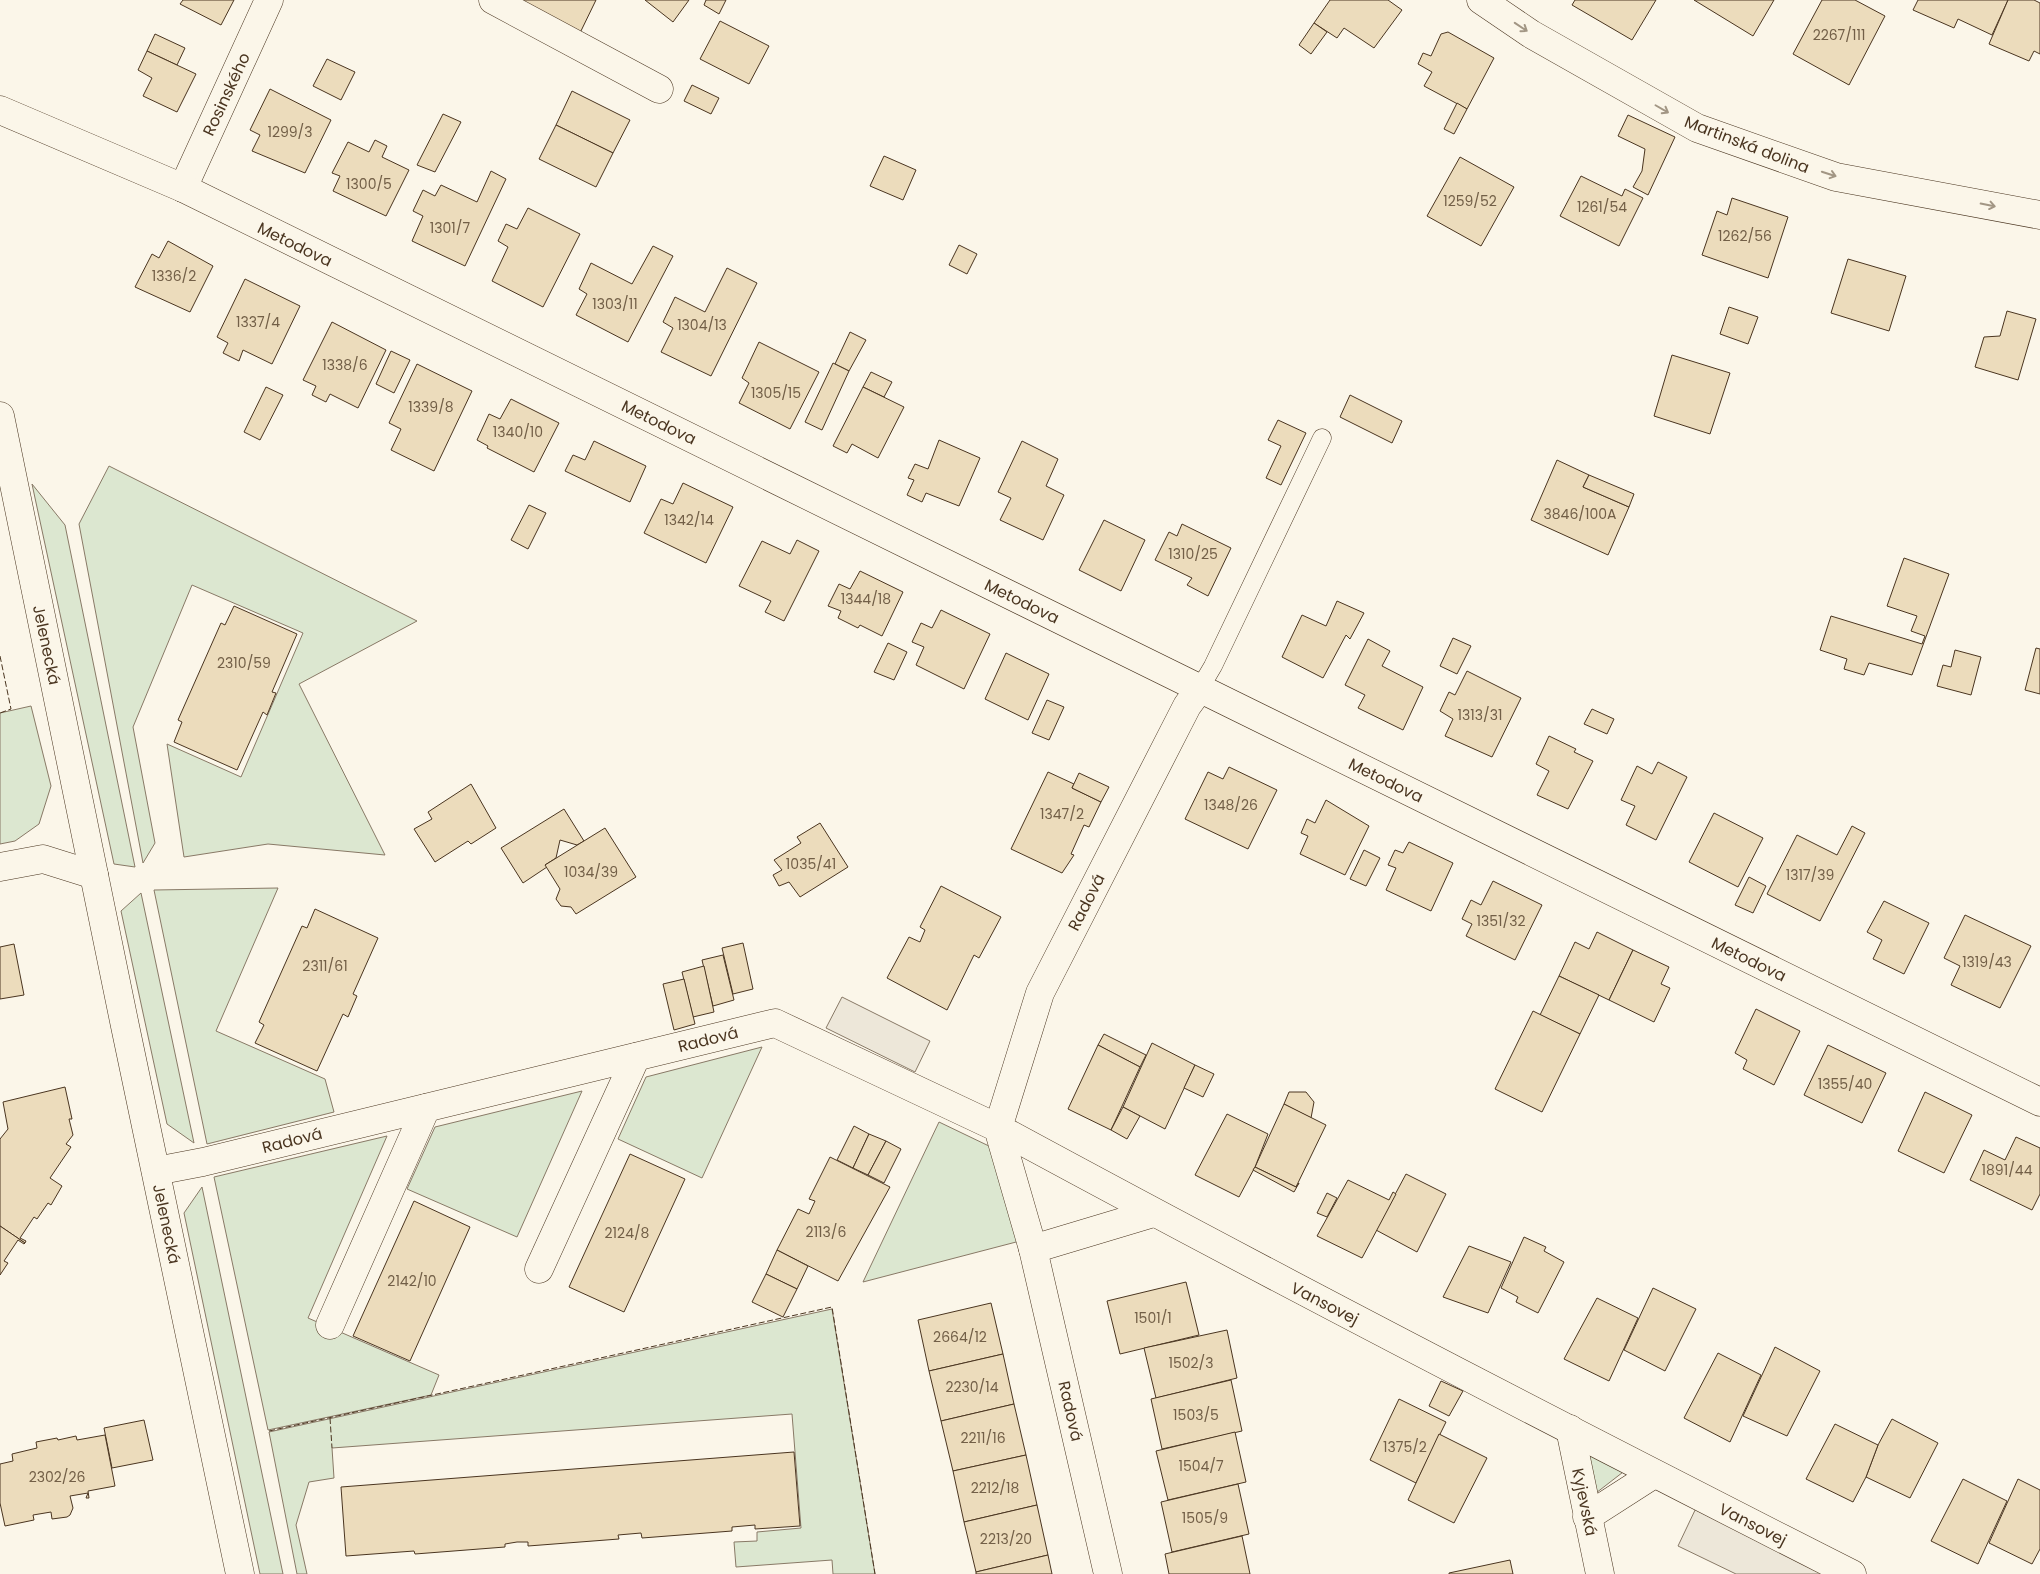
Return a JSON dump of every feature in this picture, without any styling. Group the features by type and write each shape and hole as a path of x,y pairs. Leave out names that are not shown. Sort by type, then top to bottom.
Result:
{"street":[{"name":"Rosinského","path":"183,188 269,0"},
{"path":"492,0 659,89"},
{"name":"Martinská dolina","path":"1481,0 1531,34 1696,128 1836,177 2040,215"},
{"name":"Metodova","path":"0,110 183,188 2040,1102"},
{"name":"Jelenecká","path":"0,416 240,1574"},
{"name":"Radová","path":"1108,1574 1033,1249 998,1128 1040,993 1187,706 1200,688"},
{"path":"0,867 43,859 94,875"},
{"name":"Radová","path":"156,1171 203,1162 775,1023 998,1128"},
{"path":"539,1269 636,1057"},
{"path":"330,1325 426,1108"},
{"name":"Vansovej","path":"998,1128 1153,1213 1654,1474 1852,1574"},
{"path":"1033,1249 1153,1213"},
{"name":"Kyjevská","path":"1570,1429 1600,1574"},
{"path":"1587,1517 1654,1474"}],"lane":[{"path":"1200,688 1213,666 1322,438"}],"green space":[{"path":"109,466 417,621 299,684 385,855 268,844 184,857 167,744 241,777 303,633 192,585 133,727 155,843 143,863 79,524"},
{"path":"32,484 65,525 135,867 114,864"},
{"path":"31,706 51,786 39,824 15,841 0,844 0,713"},
{"path":"278,888 216,1031 325,1079 334,1112 207,1144 154,890"},
{"path":"141,893 194,1143 167,1124 121,911"},
{"path":"762,1047 702,1178 618,1139 646,1077"},
{"path":"582,1091 517,1237 407,1189 435,1127"},
{"path":"939,1122 991,1147 1020,1241 863,1282"},
{"path":"387,1136 308,1318 439,1375 431,1395 268,1430 214,1177"},
{"path":"202,1187 283,1574 260,1574 184,1213"},
{"path":"832,1309 875,1574 833,1574 832,1560 736,1567 734,1542 757,1541 757,1532 801,1528 792,1414 332,1448 334,1478 309,1482 296,1525 307,1574 297,1574 269,1432"},
{"path":"1587,1448 1627,1469 1596,1493"}],"shaded area":[{"path":"842,997 930,1041 915,1072 826,1028"},
{"path":"1697,1506 1823,1574 1736,1574 1678,1546"}],"building":[{"path":"183,0 234,0 221,25 180,4"},
{"path":"519,0 596,0 579,35"},
{"path":"645,0 689,0 673,22"},
{"path":"706,0 726,0 719,14 704,5"},
{"path":"1330,0 1388,0 1402,10 1374,48 1344,28 1337,38 1314,23"},
{"path":"1575,0 1656,0 1632,40 1572,5"},
{"path":"1694,0 1774,0 1753,36"},
{"path":"1822,0 1855,0 1885,16 1849,85 1793,54"},
{"path":"1918,0 2008,0 1992,35 1958,19 1954,28 1913,10"},
{"path":"2008,0 2034,0 2040,3 2040,54 2034,51 2029,61 1989,44"},
{"path":"720,21 769,46 749,84 700,59"},
{"path":"1314,23 1327,32 1311,54 1299,45"},
{"path":"1448,32 1494,58 1467,109 1424,86 1432,72 1418,64 1423,53 1431,56 1441,34"},
{"path":"155,34 185,48 177,65 147,51"},
{"path":"147,51 196,74 177,112 143,96 152,78 138,70"},
{"path":"327,59 355,72 341,100 313,86"},
{"path":"692,85 719,98 711,114 684,101"},
{"path":"270,89 331,120 305,173 252,151 260,135 250,130"},
{"path":"572,91 630,120 613,153 556,125"},
{"path":"1457,103 1467,109 1454,134 1444,129"},
{"path":"443,114 461,122 435,172 417,165"},
{"path":"1628,115 1675,137 1648,195 1633,187 1642,171 1645,149 1618,136"},
{"path":"556,125 613,153 596,187 539,159"},
{"path":"375,140 387,146 382,157 409,170 386,216 333,191 340,176 332,173 348,142 369,152"},
{"path":"884,156 916,170 903,200 870,186"},
{"path":"1460,157 1514,187 1481,246 1427,216"},
{"path":"491,171 506,179 465,266 412,241 423,216 413,211 423,190 435,196 441,185 477,202"},
{"path":"1581,176 1622,196 1625,189 1643,198 1619,246 1560,216"},
{"path":"1732,198 1788,217 1768,278 1702,255 1717,211 1727,215"},
{"path":"528,208 580,234 543,307 492,281 508,247 498,241 506,224 517,229"},
{"path":"168,241 213,266 190,312 135,287 152,254 159,258"},
{"path":"959,245 977,254 967,274 949,265"},
{"path":"653,246 673,256 628,342 576,315 587,294 579,289 591,263 632,284"},
{"path":"1848,259 1906,276 1889,331 1831,313"},
{"path":"727,268 757,283 711,376 661,352 673,328 663,322 675,297 705,312"},
{"path":"245,279 300,306 272,364 243,350 239,361 223,353 228,343 217,337"},
{"path":"1729,307 1758,317 1748,344 1720,334"},
{"path":"2007,311 2036,319 2018,380 1975,367 1984,337 2000,336"},
{"path":"332,322 386,350 358,408 330,394 326,402 312,395 316,386 303,380"},
{"path":"850,332 866,340 849,371 835,364"},
{"path":"759,342 819,372 790,429 739,403 749,383 742,378"},
{"path":"391,351 410,360 394,393 376,384"},
{"path":"1672,355 1730,373 1710,434 1654,416"},
{"path":"833,363 849,371 822,430 805,422"},
{"path":"417,364 472,391 434,471 391,450 401,429 389,423"},
{"path":"871,372 892,382 884,397 863,387"},
{"path":"266,387 283,395 260,440 244,432"},
{"path":"863,387 904,407 878,458 852,444 847,453 833,446"},
{"path":"1350,395 1402,421 1392,443 1340,417"},
{"path":"511,399 559,423 534,472 487,448 488,446 477,440 489,414 500,419"},
{"path":"1278,420 1306,433 1281,485 1266,478 1281,446 1268,440"},
{"path":"939,440 980,458 959,506 926,493 922,502 907,495 914,480 908,478 915,464 928,469"},
{"path":"594,441 646,466 630,502 565,471 573,455 585,460"},
{"path":"1022,441 1058,459 1046,486 1064,495 1043,540 1000,520 1011,498 998,492"},
{"path":"1557,460 1589,475 1583,487 1629,507 1608,555 1531,520"},
{"path":"1589,475 1634,494 1629,507 1583,487"},
{"path":"683,483 733,507 706,563 644,533 661,499 673,504"},
{"path":"529,505 546,513 528,549 511,540"},
{"path":"1104,520 1145,540 1121,591 1079,570"},
{"path":"1182,524 1231,548 1208,596 1187,585 1192,578 1155,560 1169,532 1177,536"},
{"path":"797,540 819,551 784,621 765,612 771,601 739,586 762,541 790,554"},
{"path":"1904,558 1949,574 1912,675 1869,663 1864,675 1844,669 1847,659 1820,650 1831,616 1922,644 1925,636 1911,631 1917,616 1887,606"},
{"path":"860,571 903,592 882,636 860,625 858,628 838,618 841,611 828,606 839,584 850,589"},
{"path":"1337,601 1364,613 1350,639 1346,635 1323,678 1282,657 1302,615 1326,626"},
{"path":"234,606 297,634 272,692 276,693 267,715 263,712 237,770 174,742 182,722 178,720 221,623 225,625"},
{"path":"941,610 990,634 964,689 916,665 924,647 912,642 921,623 932,628"},
{"path":"1453,638 1471,646 1457,674 1440,666"},
{"path":"1368,639 1390,651 1382,666 1423,687 1403,730 1358,708 1365,695 1345,685"},
{"path":"888,643 907,652 894,680 874,672"},
{"path":"2036,648 2040,649 2040,694 2025,690"},
{"path":"1955,650 1981,657 1971,695 1937,686 1943,665 1951,667"},
{"path":"1006,653 1049,674 1028,720 985,699"},
{"path":"1467,671 1521,698 1492,757 1445,736 1453,719 1440,711 1449,692 1455,695"},
{"path":"1047,700 1064,707 1049,740 1032,733"},
{"path":"1592,709 1614,719 1607,734 1584,724"},
{"path":"1549,736 1576,749 1574,752 1593,761 1568,809 1537,795 1549,771 1536,764"},
{"path":"1658,762 1687,777 1656,840 1626,825 1635,806 1621,800 1637,766 1652,774"},
{"path":"1229,767 1277,790 1248,849 1185,819 1208,772 1223,779"},
{"path":"1048,772 1074,784 1072,788 1101,802 1089,827 1084,825 1071,854 1074,855 1062,873 1011,849"},
{"path":"1079,773 1109,787 1101,802 1072,788"},
{"path":"471,784 496,828 471,844 468,841 435,862 414,829 432,819 428,812"},
{"path":"1326,800 1369,826 1345,875 1300,854 1308,836 1301,833 1307,819 1315,823"},
{"path":"564,809 584,841 577,845 560,840 556,858 545,865 547,867 523,883 501,848"},
{"path":"1714,813 1763,838 1738,887 1689,862"},
{"path":"820,823 848,867 800,897 789,882 779,886 773,875 782,870 774,860 801,843 797,837"},
{"path":"1852,826 1865,833 1820,921 1767,894 1797,835 1837,855"},
{"path":"605,828 636,877 576,914 571,907 561,906 556,899 560,889 545,865"},
{"path":"1409,842 1453,863 1431,911 1386,890 1396,868 1388,865 1395,850 1403,853"},
{"path":"1364,850 1380,858 1366,886 1350,879"},
{"path":"1749,877 1766,886 1753,913 1735,905"},
{"path":"1493,881 1542,905 1515,960 1466,936 1472,924 1462,919 1471,900 1481,905"},
{"path":"941,886 1001,917 979,958 974,955 947,1010 887,978 909,937 920,942 925,930 920,927"},
{"path":"1884,901 1929,923 1904,974 1873,959 1882,940 1867,932"},
{"path":"315,909 378,938 353,994 357,996 348,1017 343,1014 317,1071 255,1043 264,1025 259,1022 302,926 307,928"},
{"path":"1965,915 2031,946 2000,1008 1951,985 1960,966 1944,958"},
{"path":"1597,932 1633,950 1609,1000 1559,976 1575,942 1589,949"},
{"path":"743,943 753,989 733,994 722,948"},
{"path":"14,944 24,995 0,999 0,947"},
{"path":"1633,950 1669,967 1661,984 1670,988 1654,1022 1609,1000"},
{"path":"723,955 734,1000 713,1006 702,960"},
{"path":"704,966 714,1012 693,1017 682,972"},
{"path":"1559,976 1599,995 1580,1034 1540,1015"},
{"path":"684,979 695,1024 674,1030 663,984"},
{"path":"1756,1009 1800,1031 1774,1085 1743,1069 1747,1060 1735,1053"},
{"path":"1533,1011 1580,1034 1542,1112 1495,1089"},
{"path":"1104,1034 1146,1055 1140,1067 1098,1045"},
{"path":"1152,1043 1195,1065 1165,1129 1123,1107"},
{"path":"1098,1045 1140,1067 1111,1130 1068,1109"},
{"path":"1828,1045 1886,1073 1862,1123 1804,1095"},
{"path":"1195,1065 1214,1074 1203,1097 1184,1088"},
{"path":"65,1087 72,1119 69,1119 73,1135 66,1144 71,1147 50,1178 62,1186 51,1205 48,1203 37,1219 34,1217 20,1238 26,1241 25,1243 0,1226 0,1139 8,1129 3,1102"},
{"path":"1289,1092 1306,1092 1314,1102 1311,1118 1284,1104"},
{"path":"1925,1092 1972,1115 1944,1173 1898,1151"},
{"path":"1284,1104 1326,1125 1296,1187 1255,1167"},
{"path":"1123,1107 1140,1116 1127,1139 1111,1130"},
{"path":"1227,1114 1268,1134 1255,1167 1239,1197 1195,1175"},
{"path":"854,1126 869,1134 853,1168 837,1160"},
{"path":"869,1134 886,1141 868,1175 853,1168"},
{"path":"2016,1137 2040,1148 2040,1194 2032,1210 1970,1180 1984,1150 2005,1160"},
{"path":"886,1141 901,1149 884,1183 868,1175"},
{"path":"630,1154 685,1179 624,1312 569,1287"},
{"path":"830,1157 890,1187 838,1281 777,1250 798,1209 809,1214 815,1201 809,1199"},
{"path":"1255,1167 1296,1187 1299,1183 1294,1192 1253,1170"},
{"path":"1406,1174 1446,1194 1417,1252 1376,1230"},
{"path":"1348,1180 1389,1200 1393,1192 1396,1194 1362,1258 1317,1236"},
{"path":"1327,1193 1337,1198 1327,1217 1317,1213"},
{"path":"414,1201 470,1227 410,1361 353,1336"},
{"path":"0,1226 25,1243 18,1240 4,1261 8,1263 0,1275"},
{"path":"1524,1237 1546,1247 1544,1251 1564,1262 1538,1313 1516,1302 1518,1297 1501,1288"},
{"path":"1469,1246 1511,1262 1488,1313 1443,1297"},
{"path":"777,1250 808,1266 797,1289 766,1274"},
{"path":"766,1274 797,1289 783,1317 752,1302"},
{"path":"1186,1282 1199,1335 1120,1354 1107,1301"},
{"path":"1653,1288 1696,1309 1665,1371 1624,1350"},
{"path":"1597,1298 1638,1318 1609,1381 1564,1359"},
{"path":"991,1303 1003,1354 929,1371 918,1320"},
{"path":"1227,1330 1237,1378 1156,1398 1144,1348"},
{"path":"1775,1347 1820,1371 1787,1436 1743,1416"},
{"path":"1718,1353 1761,1375 1730,1442 1684,1418"},
{"path":"1003,1354 1014,1404 941,1421 929,1371"},
{"path":"1231,1380 1242,1431 1162,1449 1151,1399"},
{"path":"1441,1381 1463,1391 1449,1416 1429,1406"},
{"path":"1399,1399 1446,1422 1416,1483 1370,1460"},
{"path":"1014,1404 1026,1455 953,1471 941,1421"},
{"path":"1892,1419 1938,1443 1910,1498 1866,1477 1878,1445"},
{"path":"144,1420 153,1460 112,1468 104,1428"},
{"path":"1835,1424 1878,1445 1866,1477 1853,1502 1806,1479"},
{"path":"1235,1432 1246,1482 1168,1500 1156,1451"},
{"path":"1439,1434 1487,1458 1454,1523 1408,1500"},
{"path":"105,1435 115,1486 88,1491 89,1498 86,1498 88,1493 70,1496 73,1508 67,1517 52,1519 51,1512 33,1515 34,1520 5,1526 0,1503 0,1464 13,1461 12,1454 37,1448 36,1442 76,1436 77,1440"},
{"path":"794,1452 800,1526 755,1529 755,1525 732,1527 732,1531 642,1538 641,1533 618,1535 619,1539 528,1546 528,1542 517,1542 505,1544 505,1547 415,1554 414,1551 346,1556 341,1487"},
{"path":"1026,1455 1037,1505 964,1522 953,1471"},
{"path":"1963,1479 2007,1501 1978,1564 1931,1541"},
{"path":"2018,1479 2040,1490 2040,1549 2032,1564 1989,1543"},
{"path":"1238,1484 1249,1534 1172,1552 1161,1502"},
{"path":"1037,1505 1048,1555 976,1572 964,1522"},
{"path":"1242,1536 1250,1574 1169,1574 1165,1554"},
{"path":"1048,1555 1052,1574 976,1574 976,1572"},
{"path":"1510,1560 1513,1574 1449,1574 1449,1573"}],"fence":[{"path":"0,656 11,709 0,713"},
{"path":"269,1431 832,1307 875,1574"},
{"path":"330,1418 332,1448"}]}
